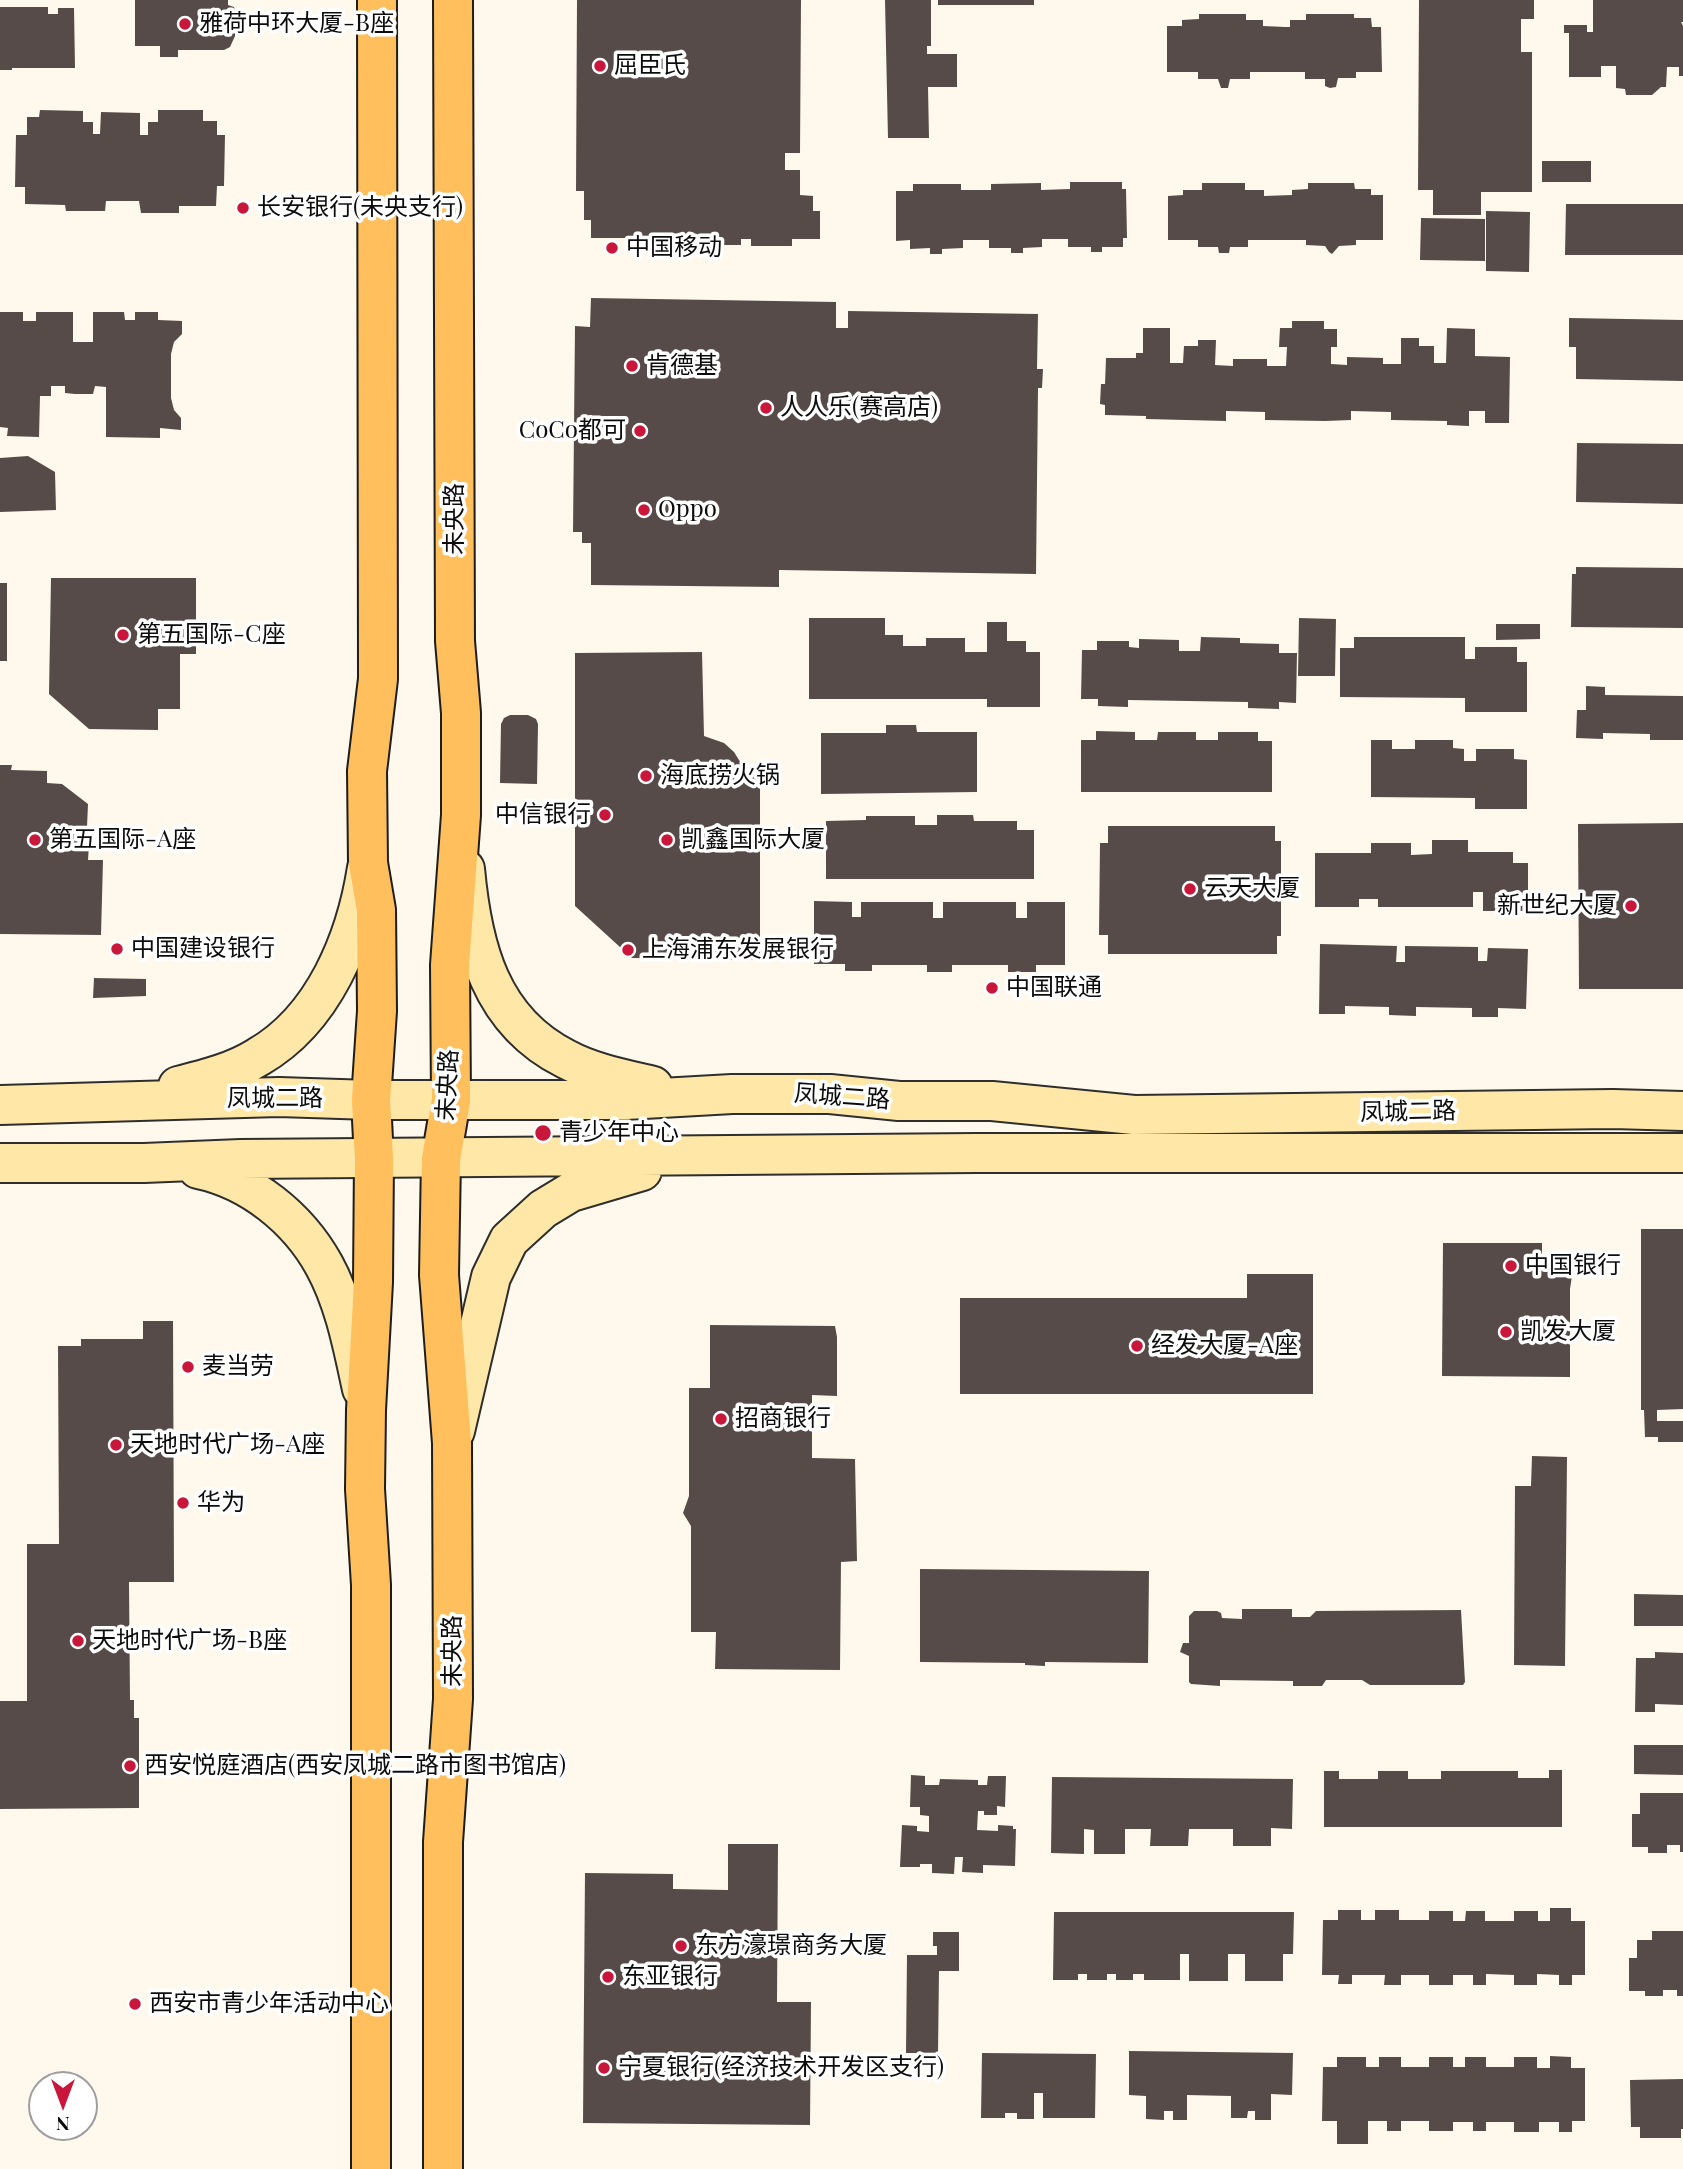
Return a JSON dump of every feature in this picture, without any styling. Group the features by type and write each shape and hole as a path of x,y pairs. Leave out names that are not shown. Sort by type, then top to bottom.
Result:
{"main road":[{"path":"371,2169 371,1585 365,1489 373,1282 374,1159 371,1100 377,1011 376,910 368,863 367,771 378,679 377,0"},
{"name":"未央路","path":"443,2169 443,1842 453,1699 452,1443 439,1275 440,1159 451,1100 450,965 461,815 461,712 455,627 453,0"},
{"path":"461,815 468,893 479,952 488,979 502,1003 523,1027 544,1046 567,1060 600,1072 654,1087 732,1094"},
{"path":"78,1102 180,1086 230,1071 260,1057 283,1039 323,993 338,965 355,926 368,863"},
{"name":"凤城二路","path":"0,1105 279,1097 371,1100 626,1100 732,1094 830,1094 899,1101 992,1101 1134,1115 1683,1111"},
{"name":"凤城二路","path":"0,1163 962,1153 1683,1153"},
{"path":"452,1443 491,1277 509,1240 543,1209 570,1192 643,1171 742,1156"},
{"path":"144,1163 218,1173 241,1183 265,1198 312,1246 325,1267 338,1298 350,1335 366,1410"}],"building":[{"name":"雅荷中环大厦-B座","path":"135,0 228,0 228,5 234,7 235,11 235,36 230,47 224,50 178,50 178,57 160,57 160,46 135,46"},
{"path":"577,0 801,0 800,153 785,153 785,170 800,170 800,195 813,196 813,211 820,211 820,239 792,239 792,246 751,246 751,239 741,239 741,245 723,245 723,238 591,238 591,220 584,220 584,191 576,191"},
{"path":"885,0 931,0 931,46 927,46 927,54 957,54 957,87 928,87 929,138 888,138"},
{"path":"938,0 1034,0 1034,5 938,5"},
{"path":"1419,0 1534,0 1534,19 1521,19 1521,52 1532,52 1532,192 1481,192 1481,215 1433,215 1433,190 1418,190"},
{"path":"1593,0 1683,0 1683,76 1679,76 1679,67 1667,67 1666,87 1661,87 1652,95 1626,95 1625,89 1616,88 1616,66 1601,66 1601,77 1569,77 1569,33 1564,33 1564,25 1587,25 1587,32 1593,32"},
{"path":"0,7 48,7 48,14 58,14 58,8 74,8 75,68 0,70"},
{"path":"1199,14 1246,14 1246,20 1263,20 1263,26 1285,27 1290,27 1290,20 1306,20 1306,14 1354,14 1354,18 1371,18 1372,27 1381,27 1382,72 1356,72 1356,78 1338,78 1336,87 1330,88 1325,86 1325,79 1305,79 1305,72 1250,72 1250,79 1230,79 1228,88 1221,88 1218,79 1198,79 1198,72 1167,72 1167,26 1182,26 1182,20 1199,19"},
{"path":"40,110 83,111 83,122 93,122 93,134 100,134 101,112 140,113 140,135 148,135 148,122 158,122 158,110 203,110 203,121 217,121 217,135 225,135 224,186 217,186 216,206 179,206 179,213 141,213 139,201 106,201 105,211 66,211 65,205 25,204 25,187 15,187 16,135 27,135 27,117 39,117"},
{"path":"1542,161 1591,161 1591,182 1542,182"},
{"path":"1070,182 1122,182 1122,189 1126,189 1127,238 1123,238 1123,247 1102,247 1102,252 1091,252 1091,247 1068,247 1068,239 1042,239 1042,247 1023,248 1023,253 1011,253 1011,248 989,248 989,240 963,240 963,248 942,249 942,254 930,254 930,248 910,249 910,240 896,241 896,191 913,191 913,184 961,184 961,190 991,190 991,184 1041,183 1041,190 1070,189"},
{"path":"1202,183 1245,183 1245,190 1264,190 1264,196 1292,195 1292,190 1308,189 1308,183 1354,183 1355,189 1371,189 1371,195 1383,195 1383,240 1356,240 1356,245 1339,246 1332,254 1325,246 1306,245 1306,240 1248,240 1248,247 1230,247 1229,253 1219,253 1218,247 1198,247 1198,240 1168,240 1168,196 1183,195 1183,190 1202,190"},
{"path":"1566,204 1683,204 1683,255 1565,255"},
{"path":"1486,211 1530,212 1529,272 1486,271"},
{"path":"1421,218 1485,219 1485,261 1420,260"},
{"path":"591,298 836,302 836,328 848,328 848,311 1038,314 1037,369 1043,369 1042,388 1038,388 1036,574 779,570 779,587 591,585 591,543 582,543 582,532 573,532 575,326 590,327"},
{"path":"0,312 23,312 23,321 36,321 36,312 73,312 73,342 93,342 93,312 124,312 125,320 135,320 135,312 158,312 158,320 182,321 182,334 174,342 171,354 171,398 174,410 181,418 181,430 160,428 160,438 106,437 106,387 95,386 93,394 75,394 65,393 65,386 51,386 51,396 40,396 39,437 7,436 8,428 0,427"},
{"path":"1569,318 1683,320 1683,381 1576,379 1576,347 1569,347"},
{"path":"1292,321 1324,321 1324,329 1337,329 1337,347 1331,347 1331,364 1347,365 1347,357 1383,358 1383,364 1401,364 1401,338 1419,338 1419,346 1434,346 1434,363 1446,363 1447,328 1475,329 1475,356 1510,357 1509,423 1485,423 1485,411 1469,411 1469,426 1447,425 1447,421 1391,420 1391,412 1351,411 1351,420 1325,421 1265,420 1265,412 1226,411 1226,421 1105,415 1105,405 1100,404 1101,384 1105,384 1106,358 1136,358 1136,353 1143,353 1143,328 1170,328 1170,363 1183,363 1184,346 1198,346 1198,340 1216,340 1215,365 1233,366 1233,359 1267,359 1267,366 1286,366 1287,347 1279,347 1280,328 1292,328"},
{"path":"1577,443 1683,444 1683,504 1576,502"},
{"path":"28,456 55,472 56,510 0,512 0,458"},
{"path":"1576,567 1683,568 1683,628 1571,627 1572,574 1576,574"},
{"name":"第五国际-C座","path":"51,578 196,578 196,654 180,654 180,709 158,709 158,730 89,729 49,694"},
{"path":"0,583 7,583 7,661 0,661"},
{"path":"809,618 885,618 885,635 903,635 903,646 926,646 926,638 965,638 965,652 987,652 987,622 1007,622 1007,641 1026,641 1026,652 1040,652 1040,707 987,707 987,699 809,699"},
{"path":"1299,618 1336,619 1335,676 1298,676"},
{"path":"1496,624 1540,624 1540,639 1496,640"},
{"path":"1201,637 1240,638 1240,643 1279,644 1279,653 1297,653 1296,703 1279,702 1279,709 1248,708 1248,702 1128,700 1128,707 1098,706 1098,699 1081,699 1082,650 1097,650 1097,641 1129,641 1129,647 1139,648 1139,639 1179,640 1179,651 1200,651"},
{"path":"1354,637 1465,637 1465,659 1475,659 1475,647 1517,647 1517,662 1527,662 1527,712 1465,712 1465,698 1340,697 1340,648 1354,648"},
{"name":"凯鑫国际大厦","path":"702,652 704,736 724,743 734,752 747,773 760,775 760,960 632,958 575,906 575,653"},
{"path":"1586,686 1605,687 1605,695 1683,696 1683,740 1650,740 1650,734 1603,733 1603,739 1576,738 1577,710 1586,710"},
{"path":"510,715 528,715 536,719 538,724 537,784 500,783 501,724 504,718"},
{"path":"886,725 916,725 917,732 977,732 977,792 821,794 821,733 886,733"},
{"path":"1096,731 1135,732 1135,740 1157,740 1158,732 1196,732 1196,740 1218,740 1218,732 1258,732 1258,741 1272,741 1272,792 1081,792 1081,740 1096,740"},
{"path":"1371,740 1392,740 1392,749 1415,749 1415,740 1453,740 1453,748 1464,749 1464,761 1476,761 1476,749 1514,749 1514,759 1527,760 1527,809 1475,809 1475,798 1371,797"},
{"path":"0,765 12,765 11,770 47,771 47,783 62,784 88,804 87,827 82,831 82,845 89,845 88,860 103,860 101,935 0,934"},
{"path":"937,815 973,815 974,821 1017,821 1017,830 1034,830 1034,879 826,879 826,821 866,820 866,816 915,816 915,825 937,825"},
{"name":"新世纪大厦","path":"1683,823 1683,989 1579,989 1578,824"},
{"name":"云天大厦","path":"1108,826 1275,826 1275,841 1281,841 1281,936 1277,936 1277,954 1108,954 1108,935 1099,935 1100,843 1108,843"},
{"path":"1432,840 1468,840 1468,852 1513,852 1513,863 1528,863 1528,911 1483,911 1483,892 1473,892 1473,907 1378,907 1378,899 1359,899 1359,907 1315,907 1315,853 1371,853 1371,843 1411,843 1411,855 1432,854"},
{"path":"814,901 852,902 852,917 861,917 861,902 933,902 933,918 943,918 943,902 1016,902 1016,918 1027,918 1027,902 1065,902 1065,965 1036,965 1036,972 1008,972 1008,965 952,965 952,972 927,972 927,965 872,965 872,971 845,971 845,964 814,964"},
{"path":"1320,944 1397,946 1396,962 1405,962 1405,946 1478,947 1478,961 1487,961 1488,948 1528,949 1526,1009 1498,1008 1498,1017 1472,1017 1472,1008 1416,1007 1416,1016 1389,1015 1389,1007 1345,1006 1345,1014 1319,1014"},
{"path":"94,978 146,979 146,996 93,998"},
{"path":"1641,1229 1683,1229 1683,1409 1657,1410 1657,1421 1683,1421 1683,1442 1658,1442 1658,1437 1645,1437 1644,1410 1641,1410"},
{"name":"凯发大厦","path":"1443,1243 1542,1243 1542,1255 1553,1255 1560,1259 1564,1265 1564,1275 1572,1276 1570,1377 1442,1376"},
{"name":"经发大厦-A座","path":"1247,1274 1313,1274 1313,1394 960,1394 960,1298 1247,1298"},
{"path":"143,1321 173,1321 174,1582 129,1582 130,1700 134,1700 134,1718 139,1718 139,1808 0,1809 0,1701 27,1701 27,1544 59,1544 58,1346 81,1346 81,1339 143,1339"},
{"path":"710,1325 835,1326 837,1396 812,1395 812,1458 855,1459 857,1561 841,1562 840,1670 715,1669 716,1632 691,1632 691,1526 683,1513 689,1496 689,1388 710,1388"},
{"path":"1532,1456 1567,1457 1565,1666 1514,1665 1515,1486 1531,1486"},
{"path":"920,1569 1149,1571 1148,1663 1045,1662 1045,1666 1025,1663 920,1662"},
{"path":"1634,1594 1683,1595 1683,1626 1634,1626"},
{"path":"1242,1609 1292,1609 1292,1617 1310,1617 1316,1611 1461,1610 1465,1682 1463,1685 1370,1685 1362,1680 1326,1680 1322,1686 1293,1686 1293,1681 1220,1680 1220,1686 1191,1684 1189,1656 1180,1652 1183,1643 1189,1643 1189,1616 1194,1611 1217,1611 1222,1618 1242,1619"},
{"path":"1655,1652 1683,1653 1683,1705 1655,1704 1655,1712 1635,1712 1636,1658 1655,1658"},
{"path":"1634,1745 1683,1745 1683,1775 1634,1774"},
{"path":"1549,1770 1562,1770 1562,1827 1324,1827 1324,1771 1339,1771 1339,1779 1378,1779 1378,1771 1408,1771 1408,1779 1441,1779 1441,1771 1518,1771 1518,1778 1549,1778"},
{"path":"911,1775 925,1776 925,1785 939,1785 940,1779 978,1780 978,1785 987,1785 988,1776 1006,1776 1005,1807 997,1806 997,1815 984,1815 984,1811 978,1811 977,1830 998,1831 998,1825 1013,1826 1013,1829 1016,1829 1015,1866 983,1865 983,1873 962,1872 963,1857 955,1857 954,1874 932,1873 932,1864 900,1867 902,1825 917,1826 917,1831 929,1832 929,1816 920,1815 920,1807 910,1807"},
{"path":"1052,1777 1293,1779 1292,1829 1271,1828 1271,1846 1233,1846 1233,1829 1189,1829 1188,1846 1150,1846 1151,1829 1125,1829 1125,1854 1094,1854 1094,1830 1084,1829 1084,1854 1051,1853"},
{"path":"1640,1793 1683,1793 1683,1852 1680,1852 1680,1845 1667,1845 1667,1853 1648,1853 1648,1847 1632,1847 1632,1814 1640,1814"},
{"name":"东方濠璟商务大厦","path":"728,1844 778,1844 777,2002 811,2002 810,2125 583,2123 585,1873 673,1874 673,1889 728,1890"},
{"path":"1550,1908 1571,1908 1571,1921 1585,1921 1585,1975 1572,1975 1572,1985 1559,1985 1559,1975 1537,1974 1537,1985 1514,1985 1514,1975 1486,1974 1486,1985 1473,1985 1473,1975 1453,1975 1453,1985 1429,1985 1429,1975 1401,1975 1401,1985 1384,1985 1385,1975 1352,1975 1352,1984 1338,1984 1339,1975 1322,1975 1323,1920 1338,1920 1338,1910 1361,1910 1361,1920 1375,1920 1375,1910 1399,1910 1399,1920 1429,1920 1429,1911 1453,1911 1453,1921 1465,1921 1466,1911 1485,1911 1485,1921 1514,1921 1514,1911 1538,1911 1538,1921 1550,1921"},
{"path":"1054,1912 1294,1912 1293,1954 1283,1954 1283,1981 1245,1981 1245,1954 1228,1954 1228,1981 1189,1981 1189,1954 1180,1954 1180,1980 1144,1980 1144,1974 1133,1974 1133,1980 1116,1980 1116,1974 1107,1974 1107,1980 1087,1980 1087,1974 1078,1974 1078,1980 1053,1980"},
{"path":"1652,1931 1683,1931 1683,1996 1677,1996 1677,1990 1663,1990 1663,1996 1645,1996 1645,1991 1629,1991 1629,1958 1637,1958 1637,1940 1652,1940"},
{"path":"933,1932 959,1932 959,1971 939,1971 938,2053 906,2053 907,1955 937,1955 937,1946 933,1946"},
{"path":"1129,2051 1293,2053 1292,2095 1271,2094 1271,2120 1255,2120 1255,2111 1248,2111 1247,2118 1231,2118 1231,2096 1187,2095 1187,2120 1173,2120 1173,2111 1164,2111 1164,2120 1146,2119 1146,2096 1129,2095"},
{"path":"982,2053 1096,2054 1095,2118 1043,2118 1043,2093 1034,2093 1034,2119 1017,2119 1017,2113 1005,2113 1005,2118 981,2118"},
{"path":"1550,2056 1571,2057 1571,2068 1585,2068 1585,2121 1572,2121 1572,2132 1559,2132 1559,2122 1539,2122 1539,2132 1514,2132 1514,2122 1486,2122 1486,2131 1473,2131 1473,2122 1453,2122 1453,2131 1429,2131 1429,2121 1401,2121 1401,2131 1387,2131 1387,2121 1368,2121 1368,2144 1337,2144 1337,2121 1322,2121 1323,2067 1337,2067 1337,2057 1366,2057 1366,2067 1379,2067 1379,2057 1401,2057 1401,2067 1429,2067 1429,2057 1453,2057 1453,2067 1465,2067 1465,2057 1486,2057 1486,2067 1514,2067 1514,2057 1537,2057 1537,2068 1550,2068"},
{"path":"1683,2079 1681,2138 1640,2138 1640,2127 1631,2127 1630,2080"}],"place":[{"name":"雅荷中环大厦-B座","path":"185,24"},
{"name":"屈臣氏","path":"600,66"},
{"name":"长安银行(未央支行)","path":"243,208"},
{"name":"中国移动","path":"612,248"},
{"name":"肯德基","path":"632,366"},
{"name":"人人乐(赛高店)","path":"766,408"},
{"name":"CoCo都可","path":"640,431"},
{"name":"Oppo","path":"644,510"},
{"name":"第五国际-C座","path":"123,635"},
{"name":"海底捞火锅","path":"646,776"},
{"name":"中信银行","path":"605,815"},
{"name":"第五国际-A座","path":"35,840"},
{"name":"凯鑫国际大厦","path":"667,840"},
{"name":"云天大厦","path":"1190,889"},
{"name":"新世纪大厦","path":"1631,906"},
{"name":"中国建设银行","path":"117,949"},
{"name":"上海浦东发展银行","path":"628,950"},
{"name":"中国联通","path":"992,988"},
{"name":"青少年中心","path":"543,1133"},
{"name":"中国银行","path":"1511,1266"},
{"name":"凯发大厦","path":"1506,1332"},
{"name":"经发大厦-A座","path":"1137,1346"},
{"name":"麦当劳","path":"188,1367"},
{"name":"招商银行","path":"721,1419"},
{"name":"天地时代广场-A座","path":"116,1445"},
{"name":"华为","path":"183,1503"},
{"name":"天地时代广场-B座","path":"78,1641"},
{"name":"西安悦庭酒店(西安凤城二路市图书馆店)","path":"130,1766"},
{"name":"东方濠璟商务大厦","path":"681,1946"},
{"name":"东亚银行","path":"608,1977"},
{"name":"西安市青少年活动中心","path":"135,2004"},
{"name":"宁夏银行(经济技术开发区支行)","path":"604,2068"}]}
